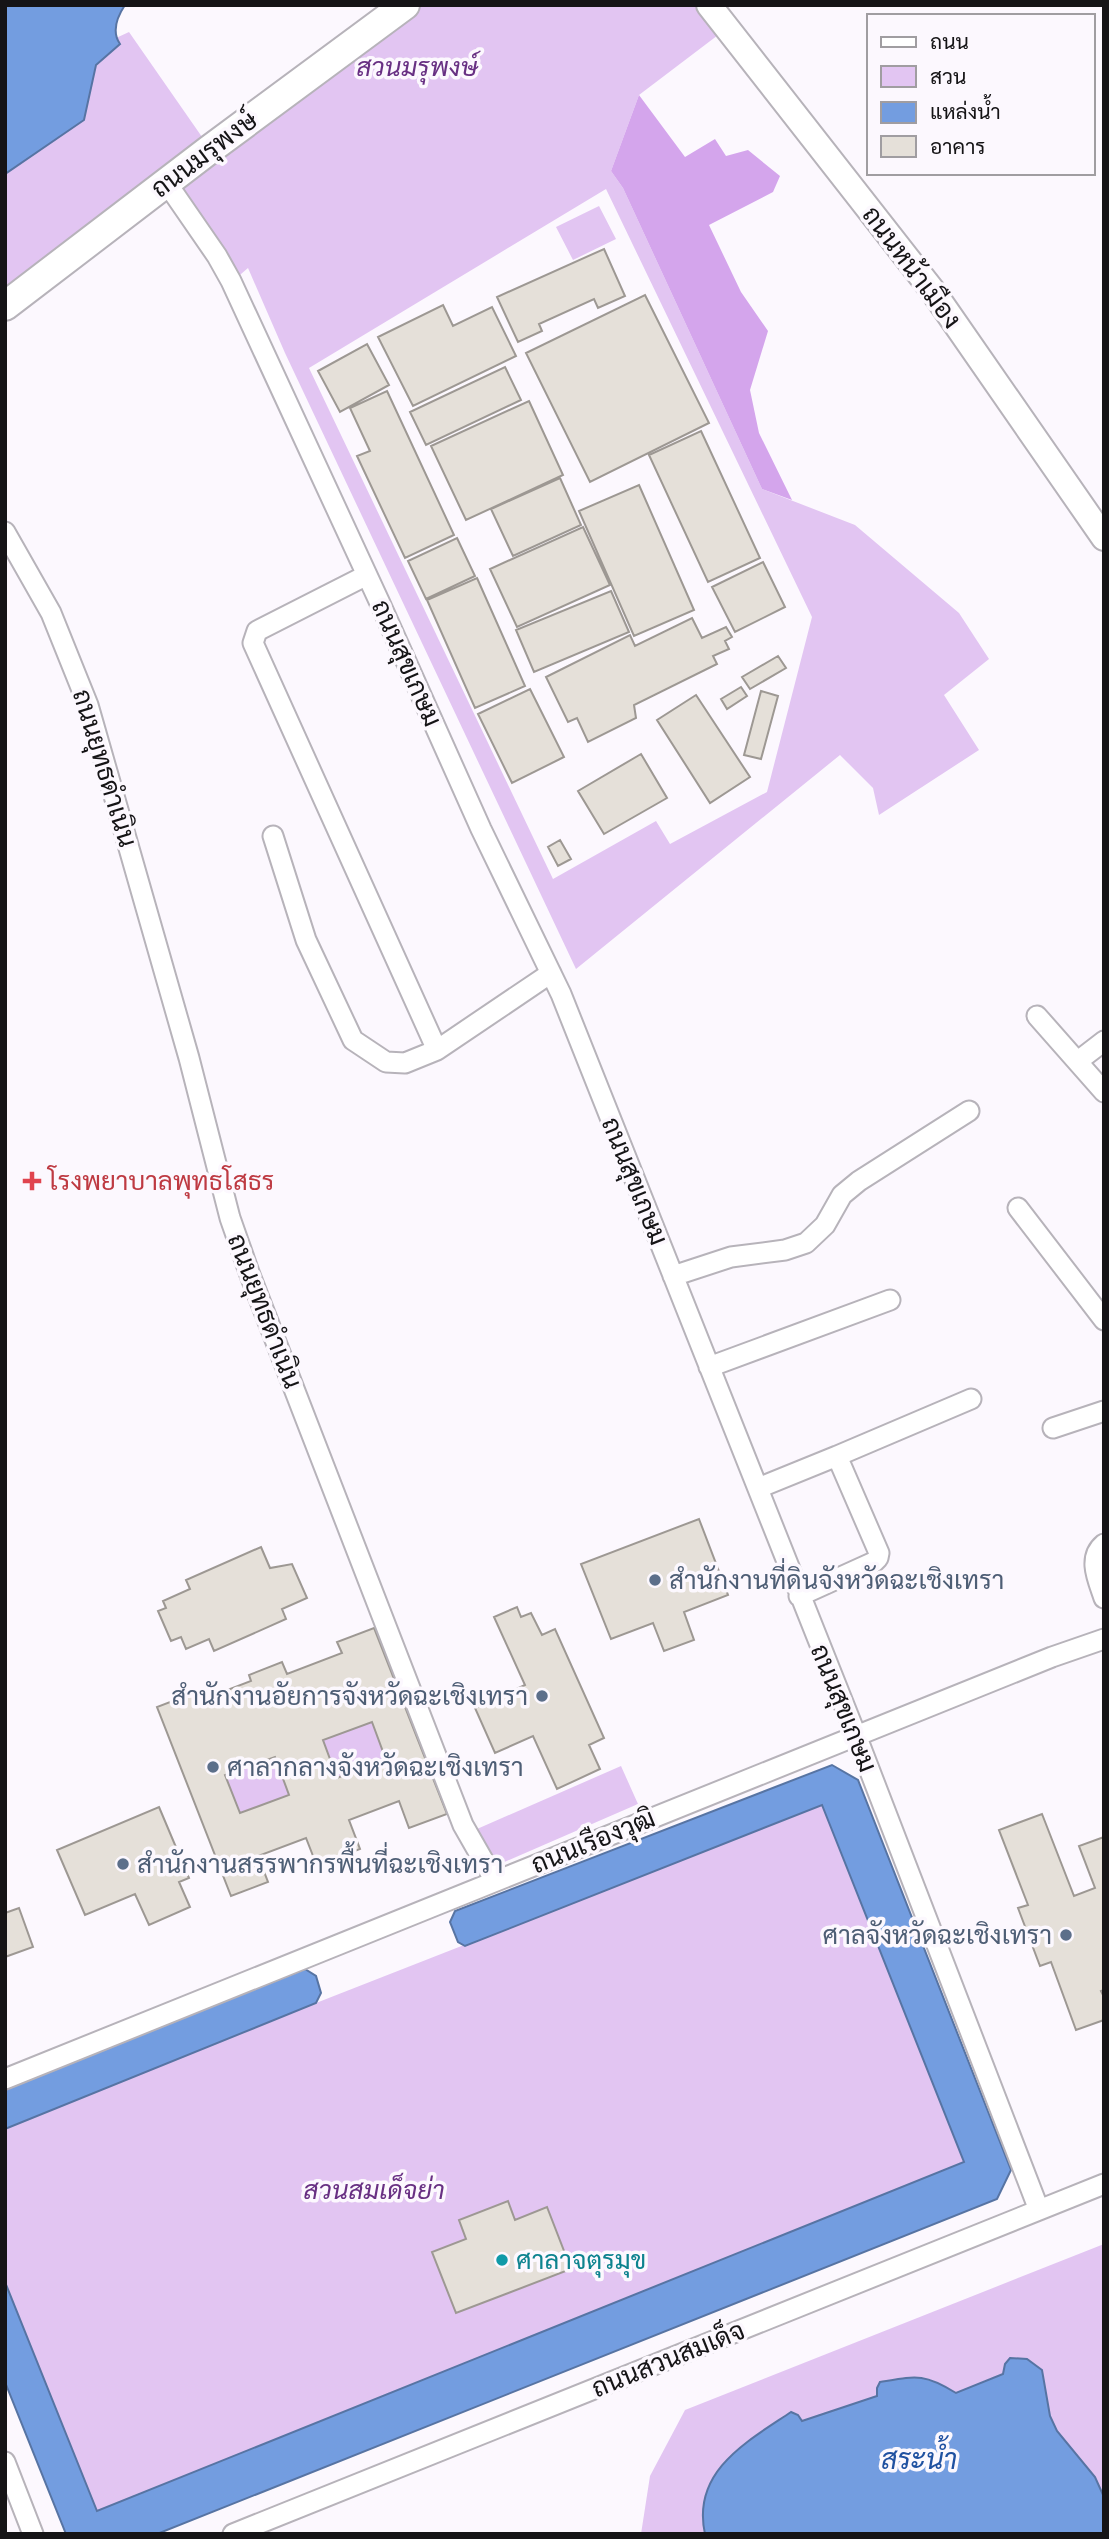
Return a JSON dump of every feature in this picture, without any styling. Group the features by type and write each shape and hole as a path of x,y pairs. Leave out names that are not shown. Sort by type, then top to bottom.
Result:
{"main road":[{"name":"ถนนมรุพงษ์","path":"5,306 166,182 405,5"}],"street":[{"name":"ถนนหน้าเมือง","path":"709,5 932,290 1104,538"},
{"name":"ถนนสุขเกษม","path":"166,182 231,281 481,829 561,994 856,1735 1039,2210"},
{"name":"ถนนยุทธดำเนิน","path":"5,532 51,613 88,705 189,1058 230,1218 250,1275 463,1825 495,1881"},
{"path":"367,575 257,631 253,643 437,1049"},
{"path":"273,836 306,940 342,1020 353,1040 386,1062 405,1063 437,1049 551,973"},
{"path":"1038,1016 1104,1092"},
{"path":"1078,1061 1104,1041"},
{"path":"673,1276 732,1256 785,1250 806,1243 825,1225 842,1195 859,1181 969,1111"},
{"path":"1018,1208 1104,1320"},
{"path":"709,1367 890,1300"},
{"path":"758,1488 971,1399"},
{"path":"1053,1428 1104,1411"},
{"path":"799,1596 878,1558 879,1553 837,1456"},
{"path":"1104,1544 1100,1546 1094,1564 1104,1598"},
{"name":"ถนนเรืองวุฒิ","path":"5,2079 856,1735 1104,1639"},
{"name":"ถนนสวนสมเด็จ","path":"233,2534 1104,2184"},
{"path":"5,2462 33,2534"}],"green space":[{"name":"สวนมรุพงษ์","path":"396,5 709,5 726,29 639,95 611,171 623,188 762,489 855,525 959,613 989,659 944,695 979,750 879,815 873,788 840,755 576,969 285,353 248,268 234,280 167,184 5,307 5,174 83,120 96,65 120,44 116,38 129,32 209,147","holes":["606,189 812,617 767,792 670,844 656,821 553,879 309,368"]},
{"path":"599,206 616,239 573,260 556,227"},
{"path":"372,1722 386,1760 337,1778 323,1740"},
{"path":"275,1757 289,1795 240,1813 225,1775"},
{"path":"621,1766 638,1804 493,1867 477,1829"},
{"name":"สวนสมเด็จย่า","path":"822,1805 965,2162 97,2511 5,2282 5,2129 316,2003"},
{"path":"1104,2244 1104,2534 641,2534 650,2476 685,2410"}],"shaded area":[{"path":"639,95 685,157 715,139 726,156 748,150 780,176 773,192 709,225 741,292 768,331 750,390 759,433 792,500 762,489 623,188 611,171"}],"water":[{"path":"5,5 125,5 116,24 120,44 96,65 84,120 5,174"},
{"path":"832,1765 858,1780 1011,2170 997,2199 157,2534 66,2534 5,2382 5,2282 97,2511 964,2162 822,1805 465,1946 458,1942 450,1922 455,1911"},
{"path":"305,1969 316,1976 321,1993 316,2003 5,2129 5,2089"},
{"name":"สระน้ำ","path":"1010,2358 1027,2359 1042,2370 1050,2416 1057,2431 1095,2477 1104,2497 1104,2534 705,2534 703,2512 706,2492 715,2475 741,2447 791,2412 798,2415 802,2421 877,2396 880,2382 903,2378 927,2379 956,2393 1003,2374 1005,2364"}],"building":[{"path":"604,249 625,296 598,308 594,299 539,324 542,331 518,342 497,297"},
{"path":"645,295 709,423 590,482 526,353"},
{"path":"443,305 453,326 492,307 516,356 413,406 378,337"},
{"path":"367,344 389,385 340,412 318,371"},
{"path":"505,367 521,400 426,445 410,412"},
{"path":"387,391 454,535 405,558 357,456 370,451 350,408"},
{"path":"529,401 563,475 466,520 431,446"},
{"path":"701,431 760,558 708,582 649,455"},
{"path":"560,478 581,525 513,556 491,509"},
{"path":"639,485 694,610 634,636 579,511"},
{"path":"583,527 610,585 517,627 490,569"},
{"path":"457,538 475,576 426,599 408,561"},
{"path":"763,562 785,607 735,632 712,587"},
{"path":"477,578 525,686 475,708 427,600"},
{"path":"611,591 629,632 534,672 516,630"},
{"path":"692,618 702,638 726,627 732,637 725,641 729,649 713,656 717,664 634,705 636,718 588,742 577,718 568,722 546,677 630,635 635,646"},
{"path":"778,656 786,668 750,689 742,677"},
{"path":"741,687 747,696 727,709 721,699"},
{"path":"530,689 564,757 512,783 478,714"},
{"path":"761,691 778,696 761,759 744,755"},
{"path":"696,695 750,777 710,803 657,720"},
{"path":"641,754 667,798 604,834 578,791"},
{"path":"560,840 571,859 558,866 548,847"},
{"name":"สำนักงานที่ดินจังหวัดฉะเชิงเทรา","path":"699,1519 728,1595 684,1612 694,1640 664,1651 653,1623 611,1639 581,1564"},
{"path":"261,1547 270,1568 292,1564 307,1598 282,1609 286,1619 214,1651 209,1639 186,1649 181,1637 171,1641 158,1611 166,1608 163,1601 190,1589 186,1580"},
{"name":"สำนักงานอัยการจังหวัดฉะเชิงเทรา","path":"517,1607 521,1617 531,1613 542,1635 555,1629 604,1738 589,1745 600,1769 557,1789 533,1736 495,1753 475,1708 525,1685 494,1617"},
{"name":"ศาลากลางจังหวัดฉะเชิงเทรา","path":"374,1628 447,1814 409,1828 399,1801 349,1820 360,1849 317,1866 306,1838 258,1856 268,1882 231,1896 157,1707 196,1692 199,1701 251,1681 249,1675 282,1662 287,1674 342,1653 337,1642","holes":["372,1722 386,1760 337,1778 323,1740","275,1757 289,1795 240,1813 225,1775"]},
{"name":"สำนักงานสรรพากรพื้นที่ฉะเชิงเทรา","path":"159,1807 189,1878 179,1882 190,1907 149,1925 135,1894 85,1915 57,1850"},
{"name":"ศาลจังหวัดฉะเชิงเทรา","path":"1042,1814 1074,1896 1095,1888 1079,1846 1104,1837 1104,1990 1101,1991 1104,1997 1104,2020 1076,2030 1051,1962 1040,1966 1018,1908 1028,1905 999,1830"},
{"path":"19,1908 33,1947 5,1957 5,1913"},
{"name":"ศาลาจตุรมุข","path":"508,2201 515,2220 547,2207 571,2269 456,2313 432,2252 466,2239 459,2220"}],"place":[{"name":"โรงพยาบาลพุทธโสธร","path":"32,1181"},
{"name":"สำนักงานที่ดินจังหวัดฉะเชิงเทรา","path":"655,1580"},
{"name":"สำนักงานอัยการจังหวัดฉะเชิงเทรา","path":"542,1696"},
{"name":"ศาลากลางจังหวัดฉะเชิงเทรา","path":"213,1767"},
{"name":"สำนักงานสรรพากรพื้นที่ฉะเชิงเทรา","path":"123,1864"},
{"name":"ศาลจังหวัดฉะเชิงเทรา","path":"1066,1935"},
{"name":"ศาลาจตุรมุข","path":"502,2260"}]}
